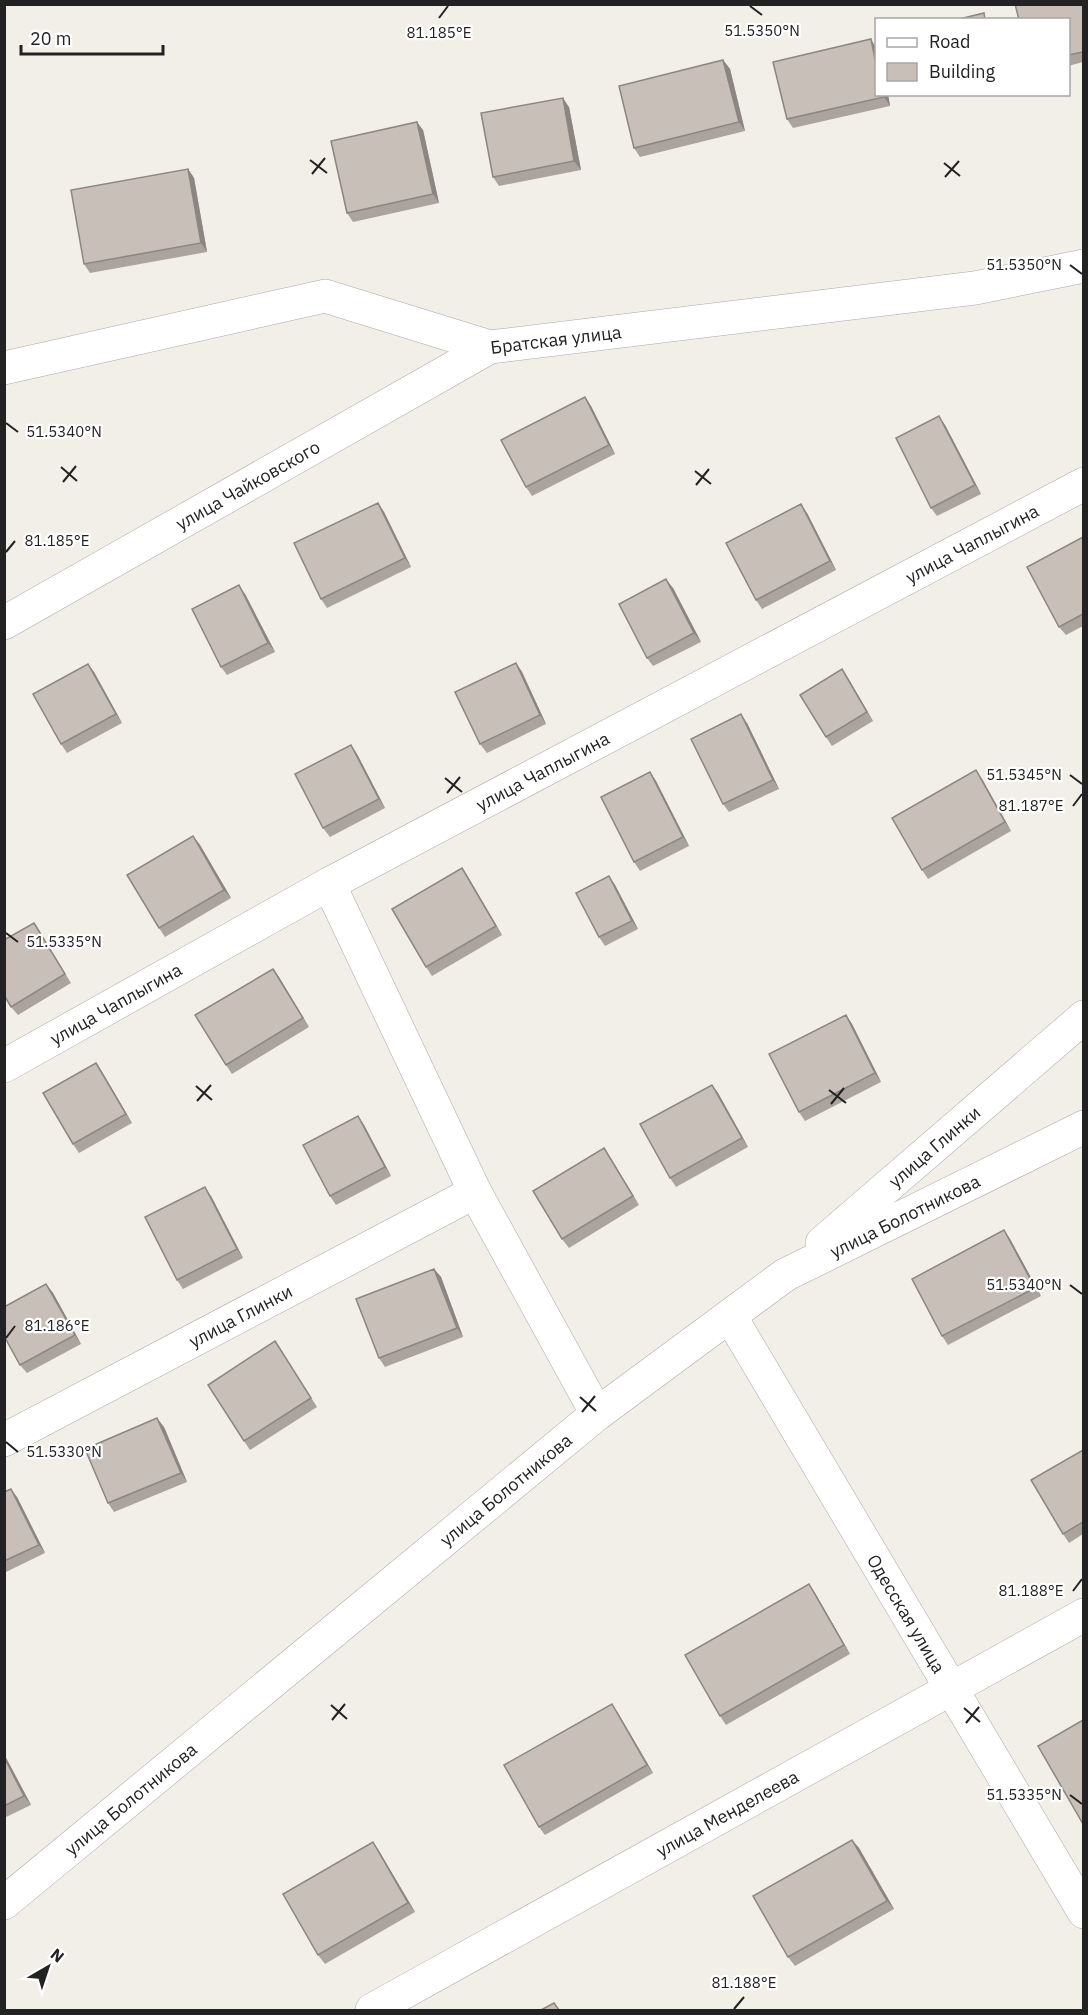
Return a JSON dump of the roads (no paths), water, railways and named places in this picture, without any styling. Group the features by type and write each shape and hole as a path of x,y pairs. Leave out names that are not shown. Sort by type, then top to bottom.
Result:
{"street":[{"name":"Братская улица","path":"4,368 325,296 490,347 975,288 1083,266"},
{"name":"улица Чайковского","path":"4,623 490,347"},
{"name":"улица Чаплыгина","path":"4,1066 329,884 1083,484"},
{"path":"329,884 475,1192 597,1414"},
{"name":"улица Глинки","path":"785,1275 1083,1017"},
{"name":"улица Болотникова","path":"4,1903 597,1414 785,1275 1083,1127"},
{"name":"улица Глинки","path":"4,1440 475,1192"},
{"name":"Одесская улица","path":"730,1316 1083,1912"},
{"name":"улица Менделеева","path":"372,2010 1083,1615"}]}
